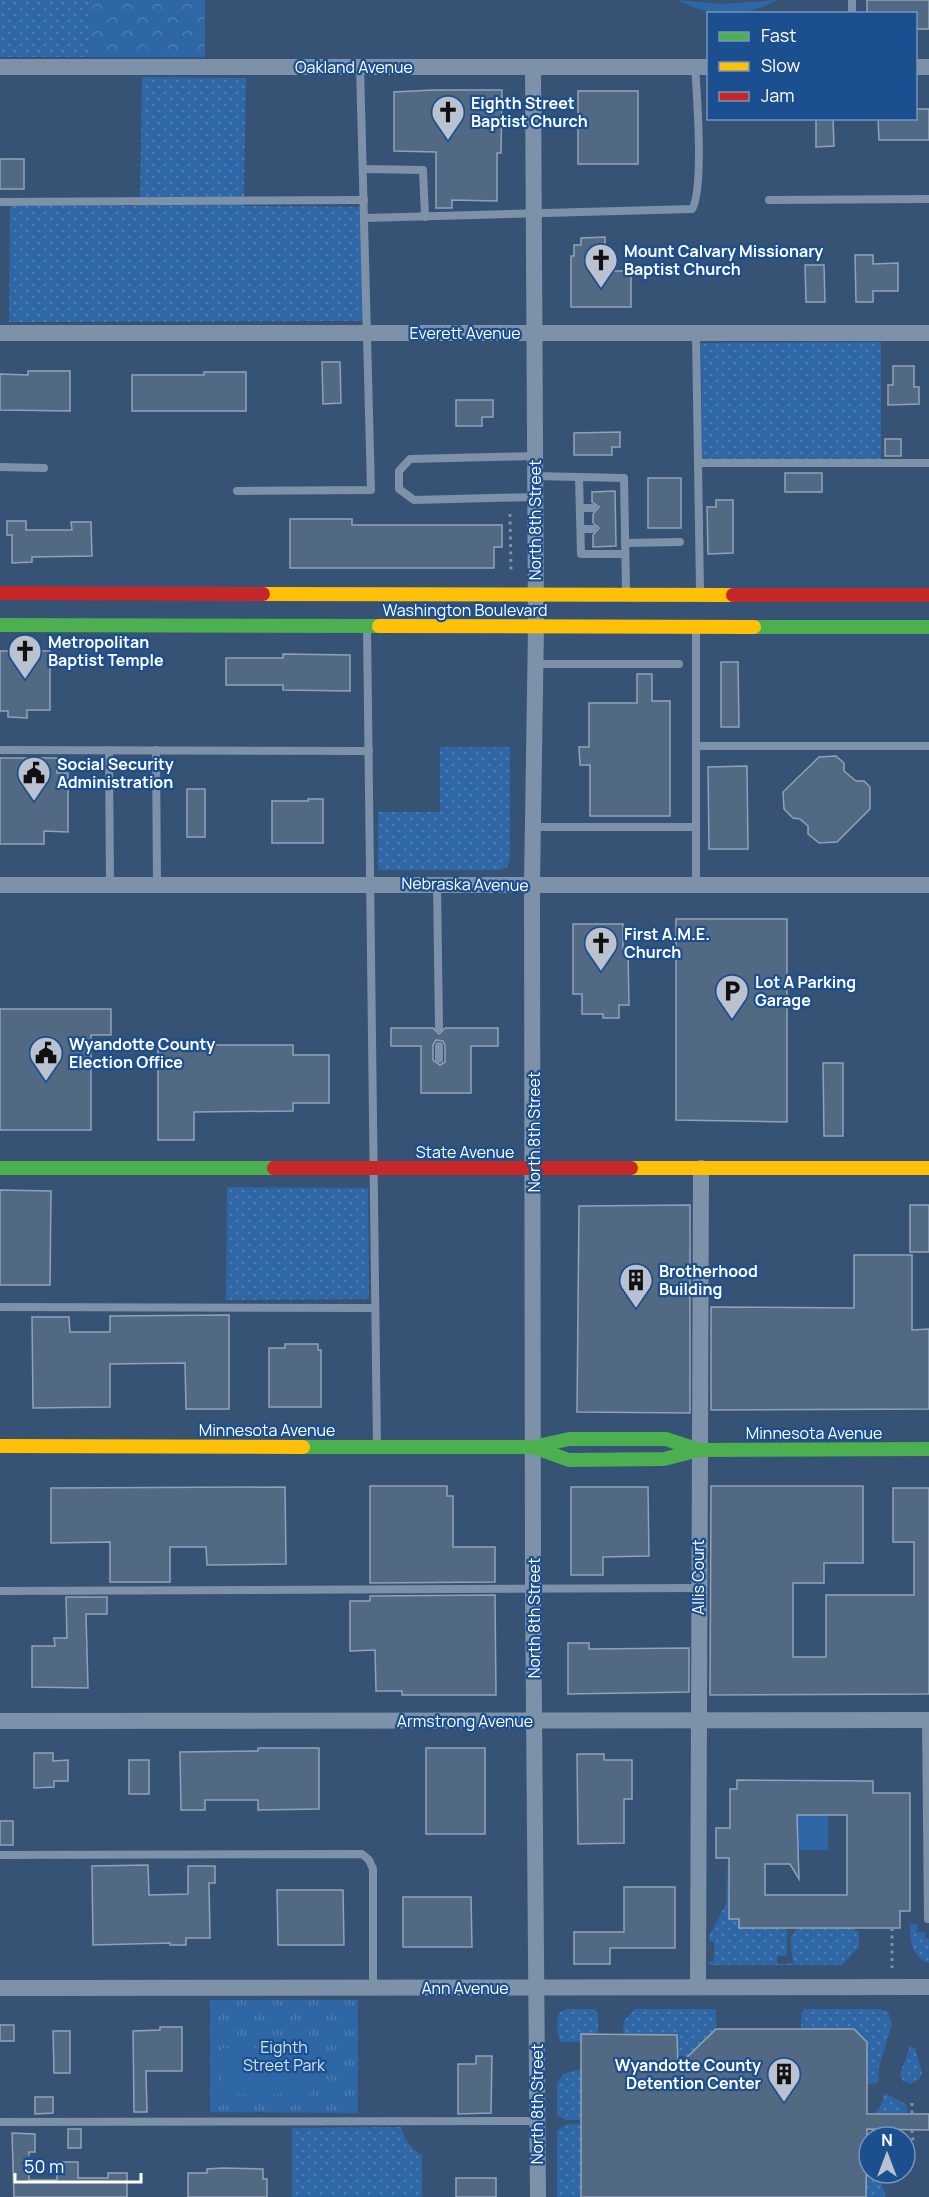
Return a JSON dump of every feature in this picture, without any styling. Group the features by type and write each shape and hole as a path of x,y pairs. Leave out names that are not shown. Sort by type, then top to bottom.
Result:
{"main road":[{"name":"Washington Boulevard","path":"0,593 929,595"},
{"name":"Washington Boulevard","path":"0,625 929,627"},
{"name":"State Avenue","path":"0,1168 929,1168"},
{"name":"Minnesota Avenue","path":"0,1446 533,1446 569,1440 666,1439 699,1450"},
{"name":"Minnesota Avenue","path":"533,1446 569,1460 664,1460 699,1450 929,1449"}],"street":[{"name":"Oakland Avenue","path":"0,67 702,67"},
{"name":"North 8th Street","path":"533,68 536,595 532,885 533,1589 538,2197"},
{"name":"Everett Avenue","path":"0,333 929,333"},
{"name":"Nebraska Avenue","path":"0,885 929,885"},
{"name":"Allis Court","path":"698,1987 697,1720 701,1168"},
{"name":"Armstrong Avenue","path":"0,1721 927,1720"},
{"name":"Ann Avenue","path":"0,1988 929,1987"}],"lane":[{"path":"237,491 371,490 360,67"},
{"path":"365,218 513,216 692,209 697,200 702,67"},
{"path":"364,169 423,170 425,217"},
{"path":"769,200 929,199"},
{"path":"0,202 364,200"},
{"path":"696,333 700,595"},
{"path":"535,456 410,459 399,471 399,489 414,500 535,497"},
{"path":"698,463 929,463"},
{"path":"0,467 44,468"},
{"path":"535,476 624,478 620,529 625,543 626,595"},
{"path":"579,477 581,554 625,554"},
{"path":"580,508 593,508"},
{"path":"580,529 593,529"},
{"path":"625,543 680,542"},
{"path":"367,626 377,1446"},
{"path":"696,627 696,884"},
{"path":"536,664 679,664"},
{"path":"696,746 929,746"},
{"path":"0,750 369,751"},
{"path":"109,750 110,884"},
{"path":"156,750 157,884"},
{"path":"533,827 696,827"},
{"path":"437,884 439,1028"},
{"path":"439,1046 439,1059"},
{"path":"0,1307 375,1308"},
{"path":"0,1591 698,1588"},
{"path":"927,1720 928,1919"},
{"path":"0,1855 362,1854 369,1860 373,1869 373,1988"},
{"path":"0,2122 538,2121"}],"path":[{"path":"510,514 511,571"},
{"path":"892,1928 892,1968"},
{"path":"912,2103 912,2114"}],"green space":[{"path":"0,0 88,0 88,57 0,57"},
{"path":"88,0 205,0 205,57 88,57"},
{"path":"678,0 721,4 777,0 744,12 711,12"},
{"path":"142,77 246,78 244,206 363,207 364,321 9,322 10,206 140,206"},
{"path":"881,342 881,460 702,461 701,343"},
{"path":"440,747 510,747 510,860 507,867 500,870 378,870 378,812 440,812"},
{"path":"227,1187 368,1188 369,1299 226,1300"},
{"path":"797,1815 828,1815 828,1850 797,1850"},
{"path":"727,1858 729,1919 739,1919 739,1928 787,1928 787,1956 777,1956 777,1964 793,1963 790,1938 797,1928 855,1928 855,1931 859,1931 859,1947 842,1965 709,1965 709,1962 714,1961 714,1942 709,1941 709,1936 726,1904"},
{"path":"910,1924 917,1924 917,1932 925,1932 925,1938 929,1939 929,1963 915,1953 911,1942"},
{"name":"Eighth Street Park","path":"210,2000 358,2000 358,2113 210,2112"},
{"path":"567,2009 595,2009 598,2015 598,2034 581,2042 561,2042 557,2032 558,2019 560,2012"},
{"path":"635,2009 716,2009 716,2029 701,2056 678,2056 677,2035 623,2034 624,2020"},
{"path":"804,2009 881,2009 888,2012 892,2024 879,2067 878,2083 866,2084 801,2029 801,2015"},
{"path":"910,2046 915,2048 922,2072 920,2079 911,2084 903,2081 900,2074"},
{"path":"222,2048 312,2048 312,2094 222,2094"},
{"path":"581,2069 581,2120 566,2120 557,2116 557,2083 563,2074"},
{"path":"885,2093 907,2105 907,2114 873,2114 880,2107"},
{"path":"567,2124 581,2124 581,2197 557,2197 557,2130"},
{"path":"401,2127 409,2144 422,2155 422,2197 292,2197 292,2128"},
{"path":"866,2185 882,2185 886,2197 866,2197"}],"building":[{"path":"867,0 929,0 929,29 917,29 917,12 867,12"},
{"name":"Eighth Street Baptist Church","path":"502,90 501,153 497,153 497,201 452,200 452,208 436,208 436,152 394,151 394,92"},
{"path":"578,91 638,91 638,164 578,164"},
{"path":"917,109 929,109 929,140 879,140 878,120 917,120"},
{"path":"816,120 833,120 834,146 816,147"},
{"path":"0,159 24,159 24,189 0,189"},
{"name":"Mount Calvary Missionary Baptist Church","path":"605,237 606,271 631,271 631,307 571,307 571,256 574,256 574,245 581,245 581,238"},
{"path":"855,255 873,255 873,264 898,263 898,291 873,291 873,302 856,302"},
{"path":"805,265 824,265 825,302 806,302"},
{"path":"322,362 340,362 341,403 323,404"},
{"path":"893,366 914,366 914,387 919,387 919,404 888,405 888,385 893,385"},
{"path":"28,371 70,371 70,411 0,410 0,374 28,375"},
{"path":"204,372 246,372 246,411 132,411 132,375 204,375"},
{"path":"456,400 493,400 493,417 482,417 482,426 456,426"},
{"path":"620,432 620,447 612,447 612,455 574,455 574,433"},
{"path":"885,439 901,439 901,456 885,456"},
{"path":"785,473 822,473 822,492 785,492"},
{"path":"648,478 681,478 681,528 648,528"},
{"path":"615,491 616,546 593,547 593,535 599,528 593,523 593,514 599,507 592,502 592,492"},
{"path":"716,500 733,500 733,553 708,554 707,507 716,507"},
{"path":"290,519 352,519 352,525 502,525 502,547 494,547 494,568 290,568"},
{"path":"7,521 26,521 26,530 72,530 71,522 91,522 92,556 32,557 32,562 12,563 12,535 7,535"},
{"name":"Metropolitan Baptist Temple","path":"0,651 50,651 50,710 27,710 27,718 8,717 8,711 0,711"},
{"path":"283,654 350,655 350,691 283,690 283,685 226,685 226,658 283,658"},
{"path":"721,662 738,662 739,727 721,727"},
{"path":"637,674 652,674 652,701 670,701 670,816 590,816 590,765 580,765 579,747 589,747 589,703 637,703"},
{"path":"836,756 844,763 844,771 856,781 864,781 870,787 870,809 837,842 819,843 808,834 808,826 800,819 793,818 784,809 783,792 819,757"},
{"name":"Social Security Administration","path":"0,758 57,758 57,773 68,773 68,832 44,831 44,844 0,844"},
{"path":"747,766 748,849 709,849 708,767"},
{"path":"187,789 205,789 205,837 187,837"},
{"path":"308,799 323,799 323,843 272,843 272,801 308,801"},
{"name":"Lot A Parking Garage","path":"676,919 787,919 787,1122 676,1120"},
{"name":"First A.M.E. Church","path":"573,924 623,924 623,950 628,950 629,1005 619,1005 619,1018 603,1018 603,1014 582,1014 582,994 573,994"},
{"name":"Wyandotte County Election Office","path":"0,1009 111,1009 111,1035 91,1035 91,1130 0,1130"},
{"path":"391,1028 433,1028 439,1034 445,1028 498,1028 498,1046 471,1046 471,1093 421,1093 421,1046 391,1046","holes":["436,1040 443,1041 445,1062 440,1065 433,1060 433,1045"]},
{"path":"293,1045 293,1055 329,1055 329,1103 293,1103 293,1111 194,1112 194,1140 158,1140 158,1047"},
{"path":"823,1063 843,1063 843,1136 824,1136"},
{"path":"0,1190 51,1191 50,1285 0,1285"},
{"name":"Brotherhood Building","path":"690,1205 690,1413 577,1412 579,1206"},
{"path":"910,1205 929,1205 929,1252 910,1252"},
{"path":"854,1255 912,1255 912,1330 929,1329 929,1409 711,1410 711,1307 854,1308"},
{"path":"229,1315 229,1409 186,1409 185,1363 110,1364 110,1407 33,1408 32,1317 69,1317 70,1332 110,1332 110,1316"},
{"path":"285,1344 318,1344 318,1350 321,1350 321,1407 269,1407 269,1348 285,1348"},
{"path":"370,1486 447,1486 447,1496 453,1496 453,1547 495,1547 495,1582 370,1583"},
{"path":"711,1486 863,1486 863,1563 824,1563 824,1583 793,1583 793,1657 826,1657 826,1595 914,1595 914,1542 893,1542 893,1488 929,1488 929,1694 710,1695"},
{"path":"285,1487 286,1564 207,1565 206,1547 170,1547 170,1582 110,1582 110,1542 51,1543 51,1488"},
{"path":"571,1487 648,1487 649,1556 603,1557 603,1575 571,1575"},
{"path":"495,1595 496,1695 402,1695 402,1691 376,1691 375,1650 350,1651 350,1601 370,1601 370,1596"},
{"path":"66,1597 107,1597 107,1614 86,1614 88,1688 32,1687 32,1646 55,1646 54,1638 67,1638"},
{"path":"568,1643 589,1643 589,1649 689,1648 689,1692 568,1694"},
{"path":"258,1748 319,1748 319,1809 258,1810 258,1800 205,1800 205,1810 181,1810 180,1752 258,1751"},
{"path":"426,1748 485,1748 485,1834 426,1834"},
{"path":"34,1753 53,1753 53,1761 68,1760 68,1781 54,1781 54,1787 34,1788"},
{"path":"577,1754 604,1754 604,1760 632,1760 632,1799 624,1799 624,1843 578,1844"},
{"path":"129,1760 149,1760 149,1794 129,1794"},
{"path":"737,1780 873,1781 873,1793 910,1793 910,1911 900,1911 900,1928 739,1928 739,1919 729,1919 729,1858 716,1858 716,1828 730,1828 730,1789 737,1789","holes":["797,1815 847,1815 847,1895 765,1895 765,1864 790,1864 799,1879"]},
{"path":"0,1821 13,1821 13,1845 0,1845"},
{"path":"148,1865 149,1895 188,1894 188,1866 215,1866 215,1883 209,1883 210,1938 186,1938 186,1945 170,1945 170,1943 93,1945 92,1866"},
{"path":"624,1887 675,1887 675,1948 610,1948 610,1964 574,1964 574,1932 624,1932"},
{"path":"277,1890 343,1890 344,1945 278,1945"},
{"path":"403,1897 471,1897 472,1947 403,1947"},
{"path":"0,2025 14,2025 14,2041 0,2041"},
{"path":"160,2027 182,2027 182,2071 146,2071 147,2112 134,2112 133,2031 160,2030"},
{"path":"716,2029 854,2029 867,2042 867,2114 929,2114 929,2130 917,2130 917,2125 857,2125 857,2185 866,2185 866,2197 581,2197 581,2034 677,2035 678,2066"},
{"path":"53,2031 70,2031 70,2073 54,2073"},
{"path":"476,2056 492,2056 491,2113 458,2114 458,2064 476,2064"},
{"path":"35,2097 53,2097 53,2113 35,2114"},
{"path":"68,2129 81,2129 81,2148 68,2148"},
{"path":"12,2133 35,2134 35,2152 29,2152 29,2180 57,2180 57,2162 78,2162 78,2178 108,2178 108,2173 127,2173 127,2197 14,2197"},
{"path":"207,2169 263,2169 263,2179 267,2179 267,2197 188,2197 188,2173 207,2173"},
{"path":"456,2178 496,2178 496,2197 456,2197"}],"traffic: fast":[{"path":"0,625 379,626"},
{"path":"754,627 929,627"},
{"path":"0,1168 274,1168"},
{"path":"303,1447 533,1447 569,1439 666,1439 699,1450"},
{"path":"533,1447 569,1460 664,1459 699,1450 929,1449"}],"traffic: slow":[{"path":"263,594 733,595"},
{"path":"379,626 754,627"},
{"path":"631,1168 929,1168"},
{"path":"0,1446 303,1447"}],"traffic: jam":[{"path":"0,593 263,594"},
{"path":"733,595 929,595"},
{"path":"274,1168 631,1168"}],"place":[{"name":"Eighth Street Baptist Church","path":"448,141"},
{"name":"Mount Calvary Missionary Baptist Church","path":"601,289"},
{"name":"Metropolitan Baptist Temple","path":"25,680"},
{"name":"Social Security Administration","path":"34,802"},
{"name":"First A.M.E. Church","path":"601,972"},
{"name":"Lot A Parking Garage","path":"732,1020"},
{"name":"Wyandotte County Election Office","path":"46,1082"},
{"name":"Brotherhood Building","path":"636,1309"},
{"name":"Wyandotte County Detention Center","path":"784,2103"}]}
